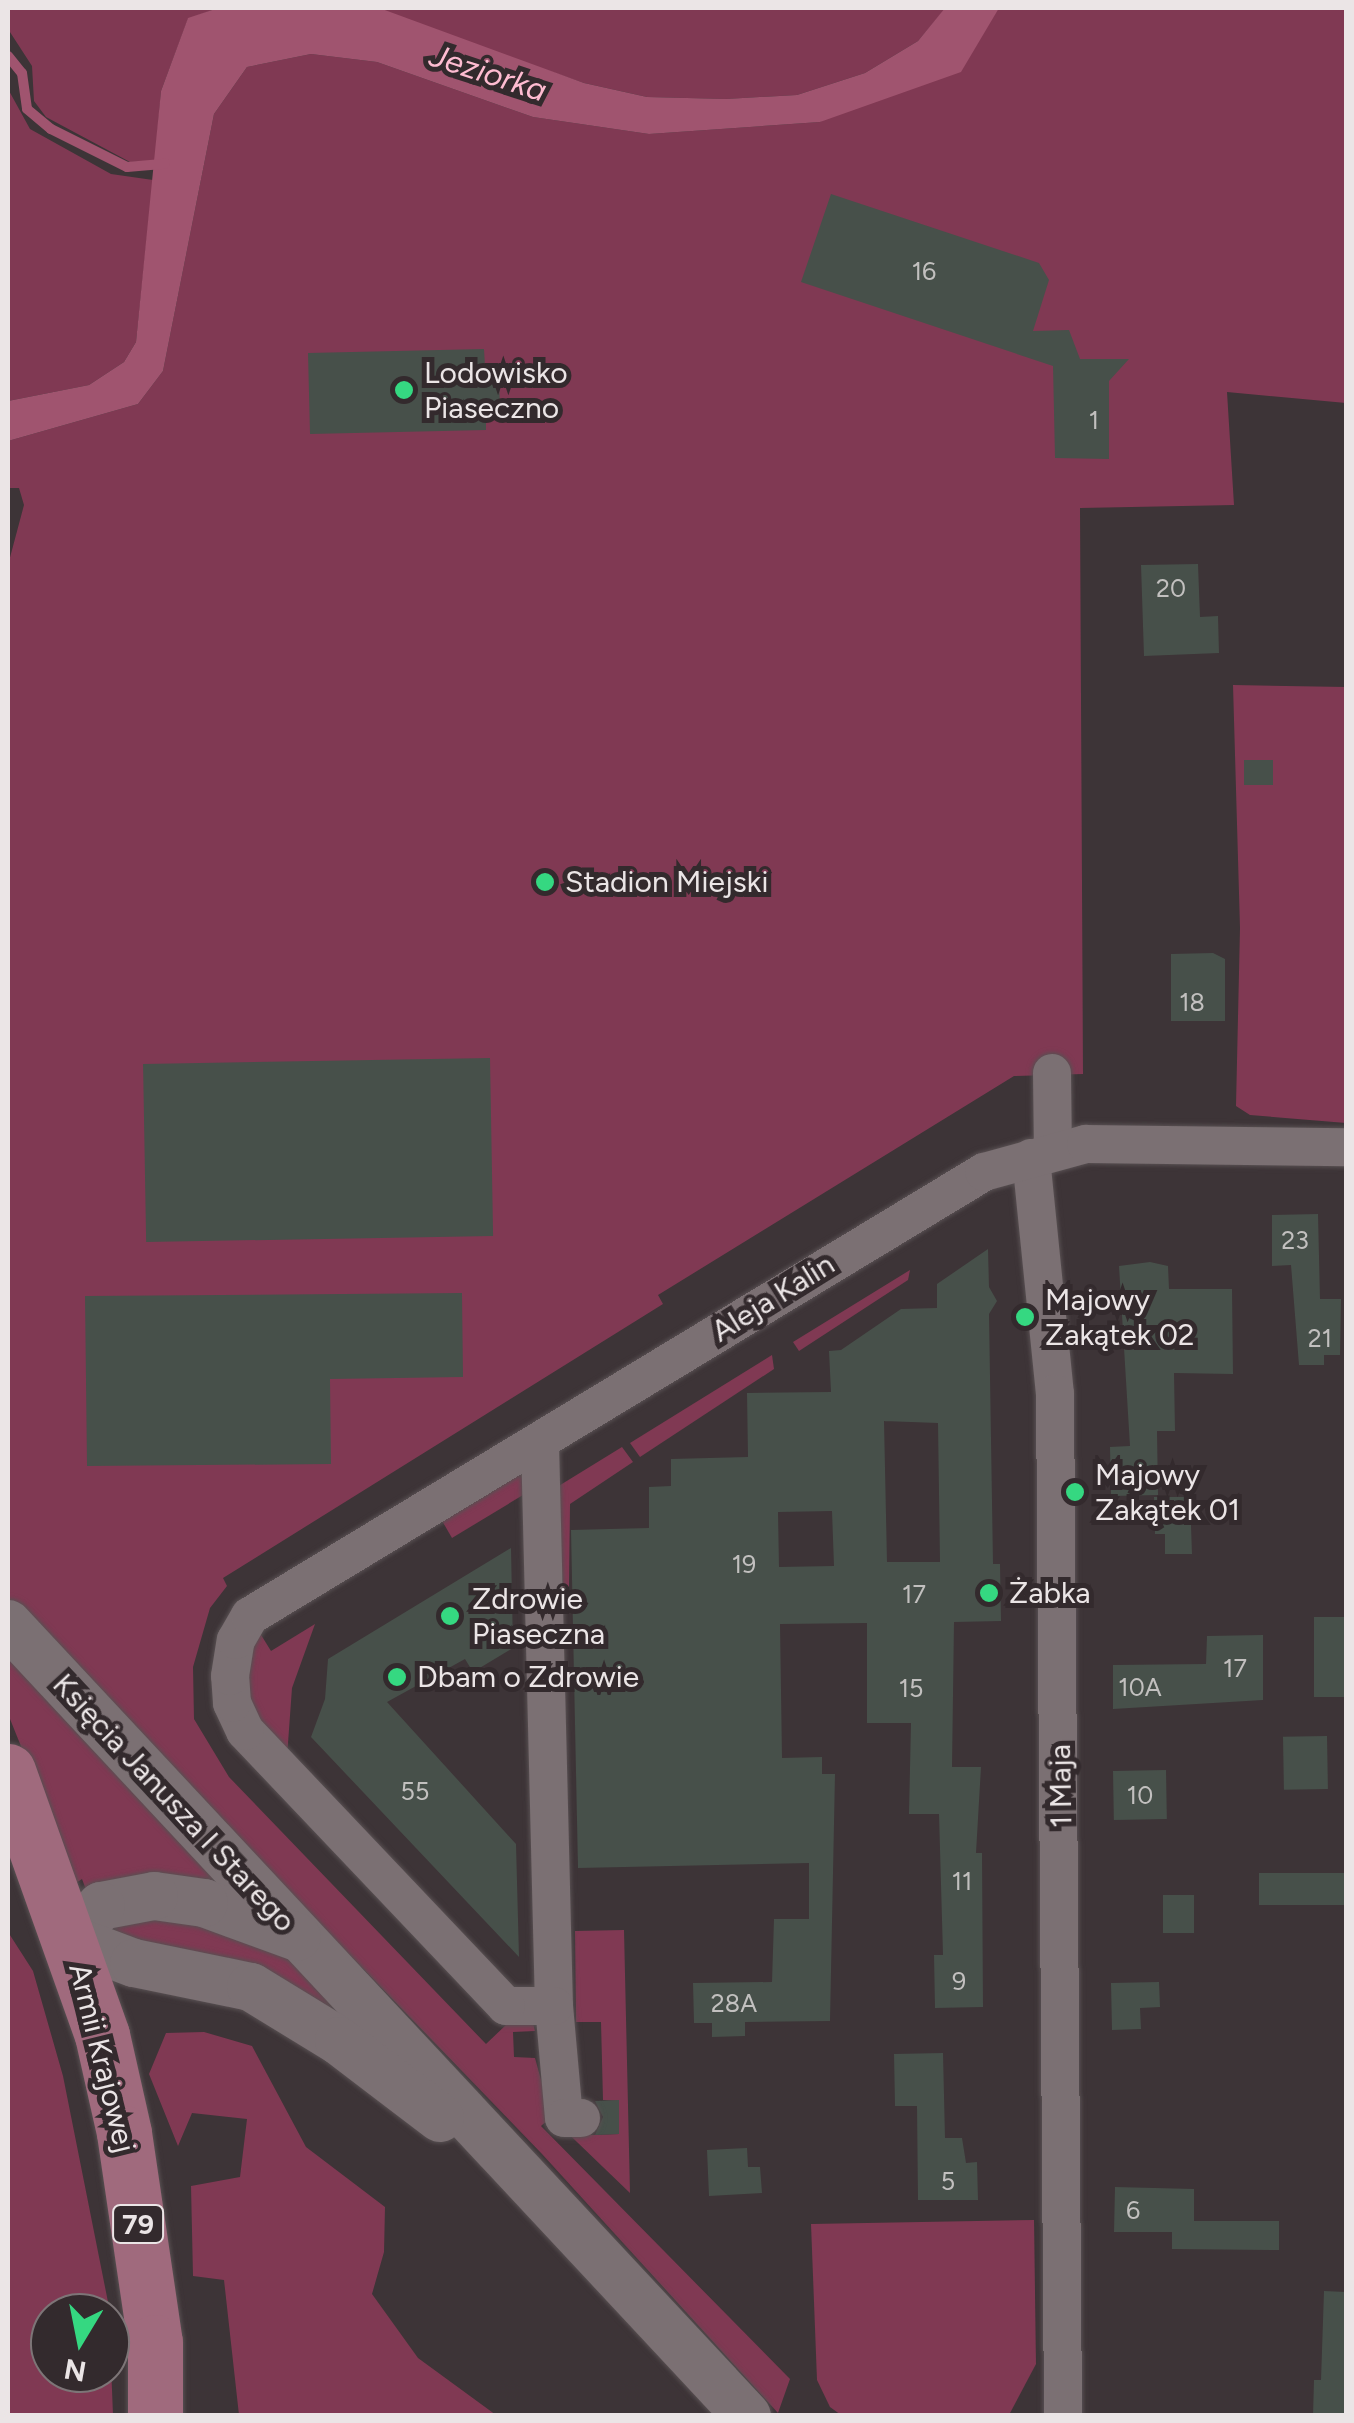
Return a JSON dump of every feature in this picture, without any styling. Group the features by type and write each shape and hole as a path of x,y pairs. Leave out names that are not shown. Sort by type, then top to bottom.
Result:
{"main road":[{"name":"Armii Krajowej","path":"8,1771 102,2035 126,2146 152,2323 155,2416"}],"street":[{"name":"1 Maja","path":"1052,1072 1042,1155 1055,1394 1063,2416"},
{"name":"Aleja Kalin","path":"554,2006 506,2006 245,1732 232,1704 231,1658 250,1616 540,1444 952,1187 1042,1155 1109,1142 1346,1147"},
{"path":"540,1444 554,2006 564,2118 581,2118"},
{"name":"Księcia Janusza I Starego","path":"8,1624 282,1912 300,1938 519,2177 747,2416"},
{"name":"Księcia Janusza I Starego","path":"300,1938 204,1902 154,1896 101,1906 70,1938 152,1968 212,1975 285,2005 519,2177"},
{"path":"102,2035 133,1982 152,1968"}],"shaded area":[{"path":"8,8 218,8 188,19 161,91 155,161 130,162 46,117 34,101 32,66 8,29"},
{"path":"367,8 945,9 918,41 865,73 797,95 726,99 647,97 584,83"},
{"name":"Stadion Miejski","path":"999,8 1346,8 1346,403 1227,392 1234,505 1080,508 1083,1074 1014,1076 658,1295 663,1304 223,1578 227,1586 210,1608 193,1667 194,1719 229,1777 486,2044 508,2023 533,2023 535,2031 513,2032 514,2057 535,2058 548,2105 591,2128 591,2135 619,2134 619,2101 603,2100 601,2022 576,2022 575,1931 624,1930 630,2193 551,2117 541,2126 790,2379 778,2413 542,2154 8,1601 8,565 24,505 19,488 8,488 8,441 138,404 163,371 214,114 247,67 311,54 377,62 533,117 649,134 820,122"},
{"path":"8,89 30,129 111,174 153,180 136,342 124,362 89,385 8,401"},
{"path":"1233,685 1346,687 1346,1123 1250,1115 1236,1106 1240,928"},
{"path":"910,1270 908,1280 799,1351 793,1342"},
{"path":"772,1355 774,1369 640,1457 630,1443"},
{"path":"622,1447 633,1462 570,1504 569,1587 563,1587 557,1487"},
{"path":"524,1467 528,1492 452,1538 441,1519"},
{"path":"315,1624 292,1688 287,1757 254,1721 245,1671 258,1630 271,1651"},
{"path":"8,1650 243,1898 88,1895 82,1879 76,1883 8,1714"},
{"path":"139,1912 255,1936 302,1968 431,2096 101,1925"},
{"path":"8,1932 33,1971 63,2076 106,2293 30,2293 30,2393 112,2393 113,2415 8,2415"},
{"path":"204,2032 252,2046 306,2147 385,2207 384,2252 372,2294 418,2358 496,2415 239,2415 224,2280 193,2276 191,2186 240,2177 247,2119 192,2113 178,2146 149,2074 166,2033"},
{"path":"1034,2220 1036,2364 1009,2415 841,2415 830,2407 817,2380 811,2224"}],"water":[{"name":"Jeziorka","path":"218,8 382,9 584,83 647,97 726,99 797,95 865,73 918,41 945,8 999,8 961,72 820,122 649,134 533,117 377,62 311,54 247,67 214,114 163,371 138,404 8,441 8,401 89,385 124,362 136,342 161,91 188,18"}],"building":[{"path":"831,194 1039,263 1049,280 1033,331 1069,330 1080,359 1129,359 1109,381 1109,459 1055,458 1053,366 801,282"},
{"name":"Lodowisko Piaseczno","path":"484,349 485,366 499,366 500,413 486,413 486,430 310,434 308,353"},
{"path":"1198,564 1200,617 1218,616 1219,653 1144,656 1141,565"},
{"path":"1244,760 1273,760 1273,785 1244,785"},
{"path":"1213,953 1225,959 1225,1021 1171,1021 1171,954"},
{"path":"490,1058 493,1236 146,1242 143,1064"},
{"path":"1318,1214 1320,1299 1341,1299 1340,1355 1324,1355 1324,1365 1299,1365 1291,1265 1272,1266 1272,1215"},
{"path":"988,1249 989,1287 997,1301 989,1314 993,1564 1000,1564 1001,1621 954,1622 952,1767 981,1767 976,1853 982,1853 983,2007 935,2008 934,1955 943,1955 939,1814 909,1814 911,1723 867,1723 867,1623 780,1624 782,1758 822,1757 822,1774 835,1774 830,2021 745,2022 745,2036 712,2037 712,2023 694,2023 693,1983 772,1982 774,1919 809,1919 809,1863 578,1868 571,1530 649,1528 649,1487 671,1486 671,1459 748,1457 747,1393 831,1392 829,1351 841,1350 901,1309 937,1308 937,1284","holes":["884,1421 938,1423 940,1562 887,1562","832,1511 834,1566 779,1567 778,1512"]},
{"path":"1150,1262 1168,1266 1169,1289 1232,1289 1233,1374 1174,1373 1175,1431 1157,1431 1158,1495 1111,1496 1110,1447 1130,1446 1119,1266"},
{"path":"462,1293 463,1377 330,1379 331,1464 87,1466 85,1296"},
{"path":"1154,1497 1190,1497 1192,1554 1165,1554 1165,1534 1155,1534"},
{"path":"511,1548 513,1648 473,1672 465,1659 387,1702 516,1844 519,1957 311,1737 325,1699 328,1659"},
{"path":"1314,1617 1346,1617 1346,1697 1314,1697"},
{"path":"1263,1635 1263,1700 1113,1709 1113,1665 1206,1664 1207,1636"},
{"path":"1327,1736 1328,1789 1284,1790 1283,1737"},
{"path":"1166,1770 1167,1819 1114,1820 1113,1771"},
{"path":"1259,1873 1346,1873 1346,1905 1259,1905"},
{"path":"1163,1895 1194,1895 1194,1933 1163,1933"},
{"path":"1159,1982 1160,2007 1140,2008 1141,2029 1112,2030 1111,1983"},
{"path":"943,2053 945,2138 962,2138 966,2163 977,2162 978,2200 918,2200 917,2106 895,2106 894,2054"},
{"path":"619,2100 619,2134 595,2135 603,2117 595,2101"},
{"path":"747,2148 748,2167 760,2167 762,2193 709,2196 707,2150"},
{"path":"1115,2187 1194,2189 1194,2221 1279,2221 1279,2250 1172,2249 1172,2232 1114,2232"},
{"path":"1324,2291 1346,2292 1346,2416 1313,2416 1314,2380 1321,2380"}],"waterway":[{"path":"8,56 22,73 27,109 51,129 127,167 165,164"}],"place":[{"name":"Lodowisko Piaseczno","path":"404,390"},
{"name":"Stadion Miejski","path":"545,882"},
{"name":"Majowy Zakątek 02","path":"1025,1317"},
{"name":"Majowy Zakątek 01","path":"1075,1492"},
{"name":"Żabka","path":"989,1593"},
{"name":"Zdrowie Piaseczna","path":"450,1616"},
{"name":"Dbam o Zdrowie","path":"397,1677"}]}
